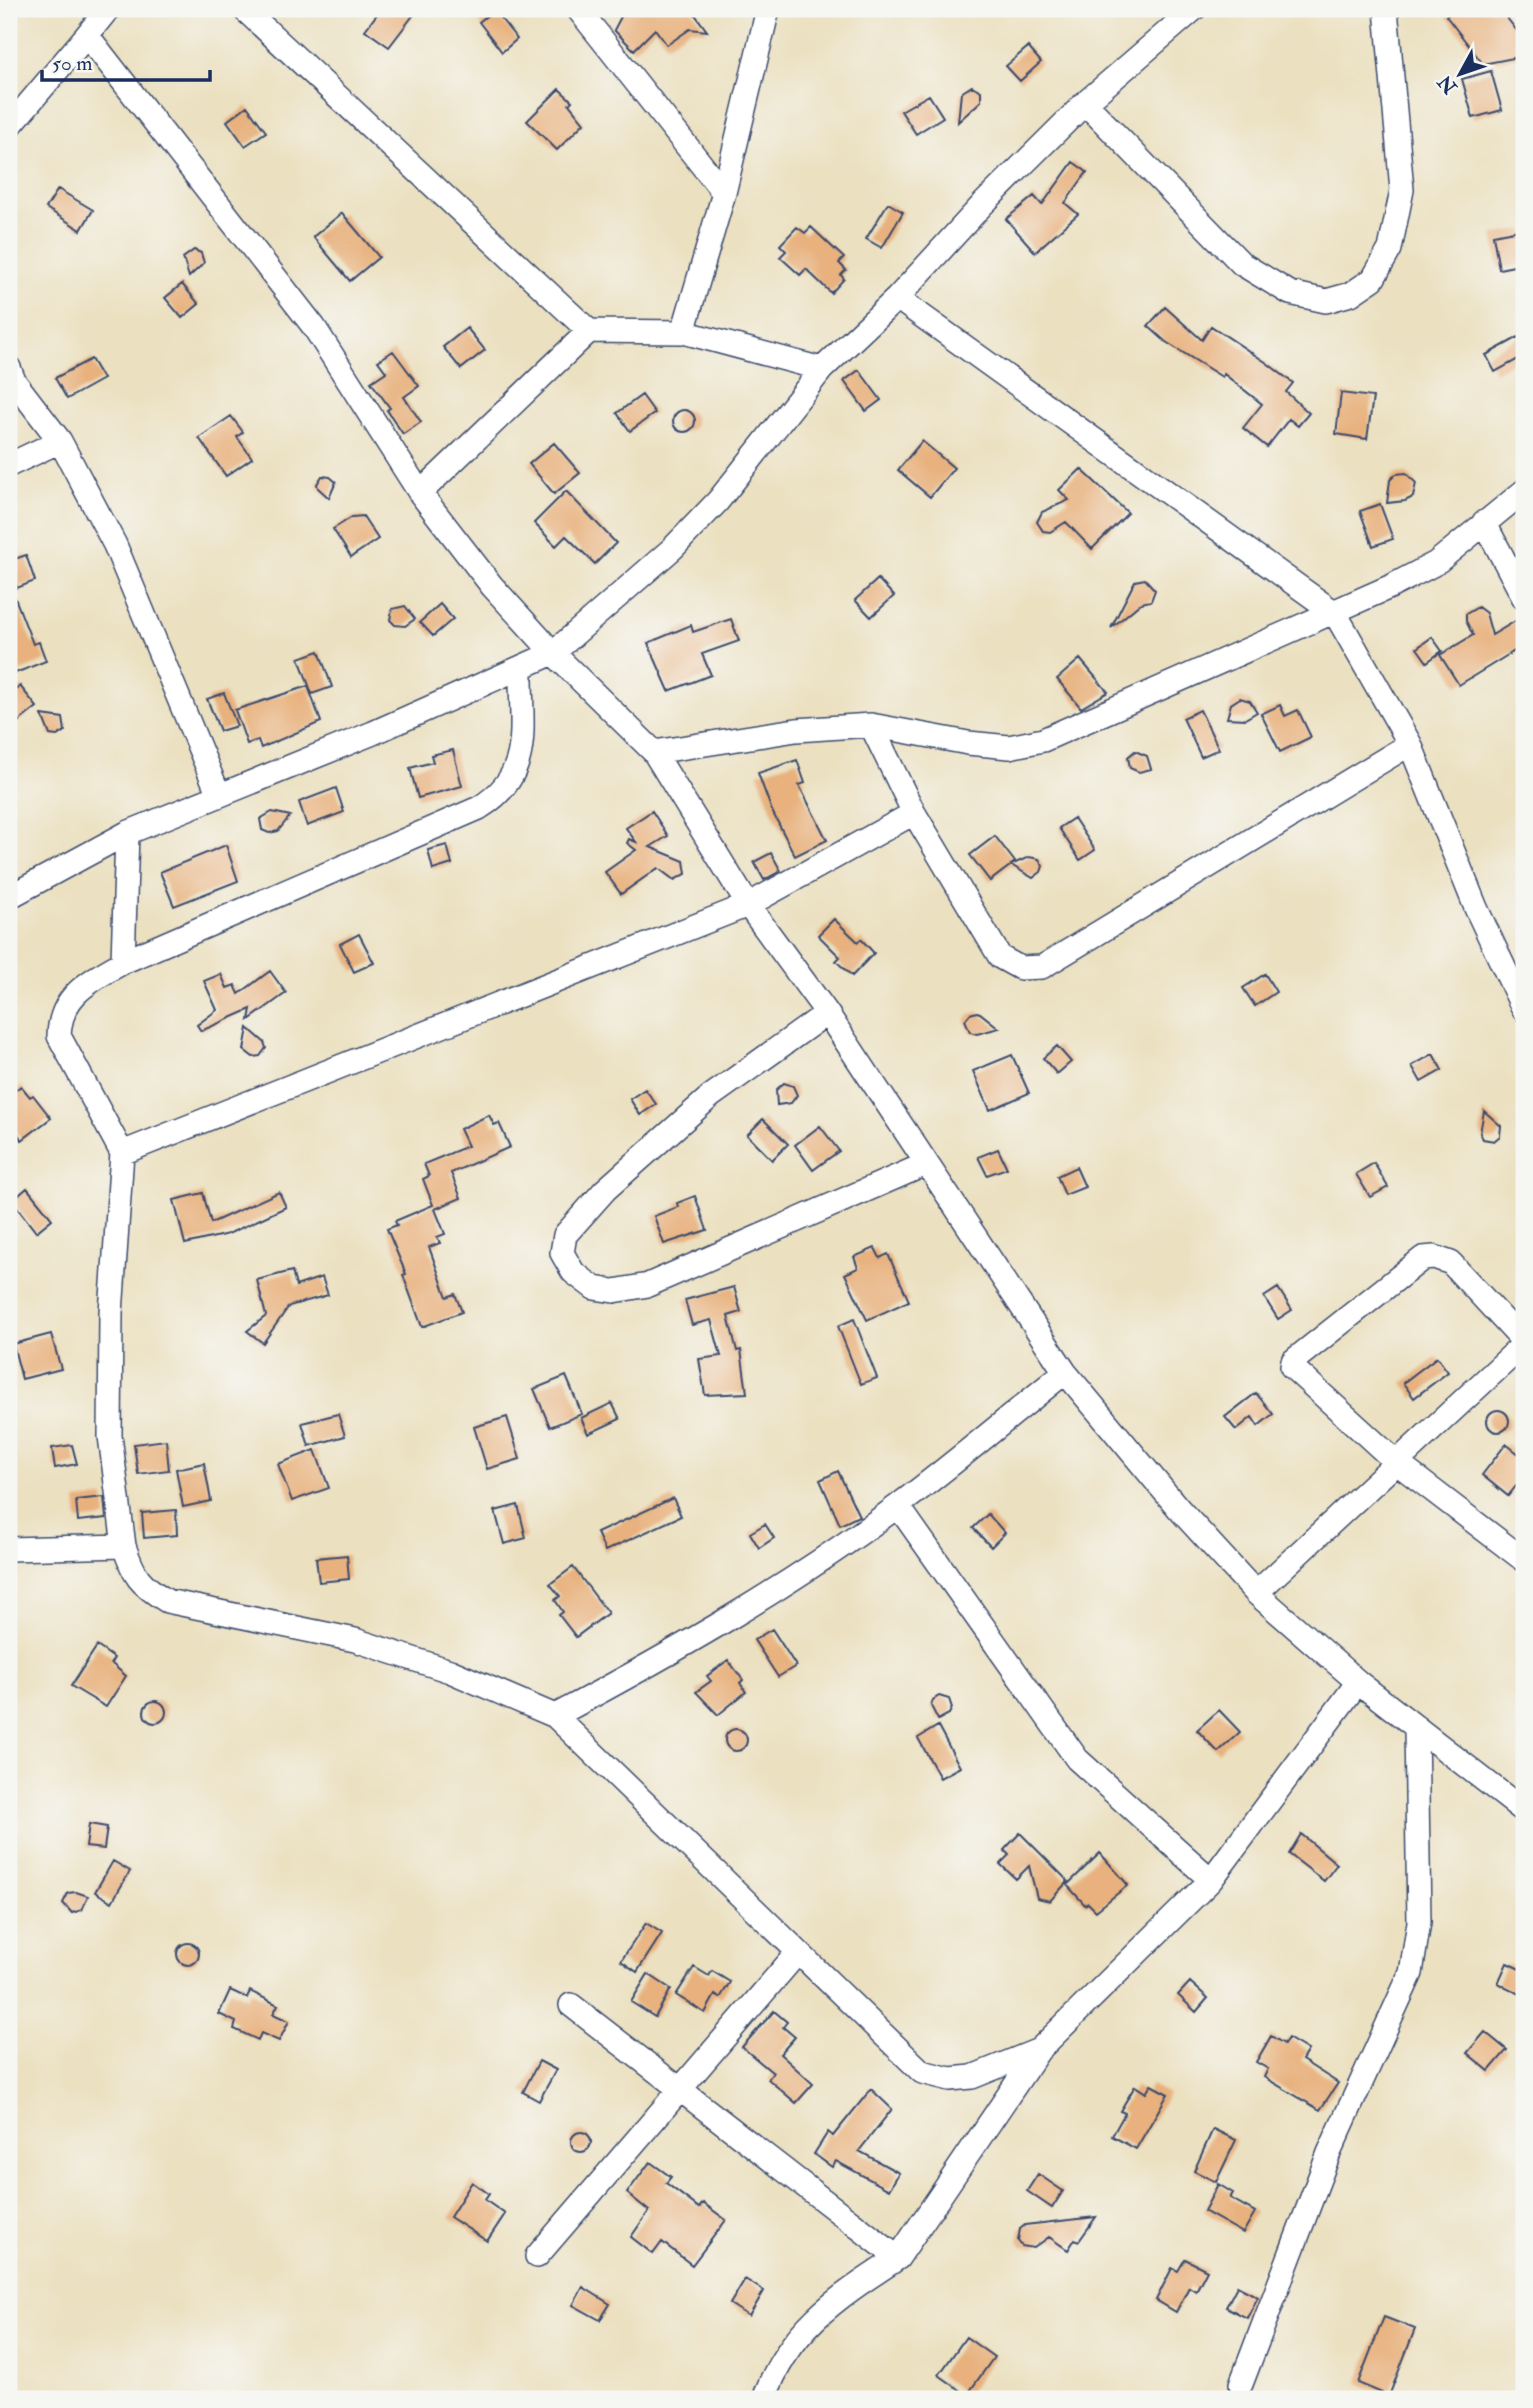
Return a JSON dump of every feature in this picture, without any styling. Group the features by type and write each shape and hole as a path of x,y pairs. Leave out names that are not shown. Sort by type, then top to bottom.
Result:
{"street":[{"path":"9,127 108,9"},
{"path":"243,9 589,331 683,332 821,369"},
{"path":"578,9 724,193"},
{"path":"683,332 724,193 769,9"},
{"path":"9,897 128,833 373,733 553,653 673,548 718,500 821,369 897,298 983,204 1085,103 1194,9"},
{"path":"1085,103 1242,264 1290,293 1326,301 1351,294 1373,279 1390,249 1402,190 1386,9"},
{"path":"87,36 314,327 420,493 492,586 553,653 654,752 748,905 827,1013 1065,1373 1179,1509 1256,1593 1358,1682 1416,1727 1521,1801"},
{"path":"897,298 1335,613 1410,744 1476,908 1524,1010"},
{"path":"420,493 589,331"},
{"path":"9,368 14,381 60,441 115,545 219,795"},
{"path":"9,465 60,441"},
{"path":"654,752 796,730 872,725 968,743 1009,747 1043,740 1335,613 1436,563 1524,491"},
{"path":"1484,522 1524,598"},
{"path":"521,668 520,762 512,781 499,796 480,808 123,962 85,985 69,1001 60,1018 60,1036 122,1153 111,1313 110,1436 124,1546 133,1573 146,1588 167,1601 355,1640 450,1671 555,1716 922,2072 950,2079 972,2077 1039,2050"},
{"path":"872,725 914,813 1000,957 1020,968 1042,967 1410,744"},
{"path":"122,1153 748,905 914,813"},
{"path":"123,962 128,833"},
{"path":"827,1013 711,1096 605,1190 565,1234 562,1253 573,1272 594,1288 614,1291 648,1284 926,1164"},
{"path":"1256,1593 1397,1463 1524,1343 1451,1263 1434,1257 1423,1258 1293,1361 1295,1373 1397,1463 1524,1560"},
{"path":"555,1716 664,1658 749,1606 898,1506 1065,1373"},
{"path":"898,1506 1077,1759 1211,1880"},
{"path":"9,1549 124,1546"},
{"path":"764,2399 774,2371 810,2321 898,2258 1039,2050 1211,1880 1358,1682"},
{"path":"1241,2384 1329,2152 1411,1973 1419,1922 1416,1727"},
{"path":"537,2256 798,1952"},
{"path":"571,2005 898,2258"}],"building":[{"path":"381,9 418,9 389,47 365,30"},
{"path":"625,9 691,9 707,31 690,29 667,45 655,29 634,50 614,30"},
{"path":"1455,9 1500,9 1524,40 1524,56 1483,64 1446,16"},
{"path":"494,10 517,39 502,52 479,22"},
{"path":"1028,47 1041,62 1020,81 1006,66"},
{"path":"1491,71 1502,110 1473,118 1462,79"},
{"path":"972,86 981,91 981,101 958,122 961,93"},
{"path":"559,89 572,101 569,104 584,123 557,150 527,121"},
{"path":"929,95 943,117 916,134 901,111"},
{"path":"247,106 266,132 245,146 227,121"},
{"path":"1073,162 1087,172 1065,203 1078,214 1035,252 1006,219 1034,196 1042,205"},
{"path":"58,189 93,210 81,230 46,208"},
{"path":"888,203 903,212 882,248 866,239"},
{"path":"342,213 379,257 350,281 313,237"},
{"path":"797,227 805,233 811,227 844,258 839,263 846,270 841,275 844,279 831,293 806,269 800,275 780,257 786,251 780,245"},
{"path":"1524,229 1524,264 1499,269 1493,235"},
{"path":"194,250 201,253 204,263 189,277 183,258"},
{"path":"182,284 199,304 182,318 165,298"},
{"path":"1165,307 1202,340 1211,326 1267,363 1293,383 1286,392 1309,413 1298,426 1289,419 1267,447 1243,428 1262,404 1224,374 1222,377 1166,342 1148,326"},
{"path":"467,328 485,350 461,369 443,347"},
{"path":"1524,334 1524,356 1495,372 1486,355"},
{"path":"393,351 419,386 404,397 421,422 403,434 387,410 390,408 371,382 386,372 378,361"},
{"path":"91,359 103,379 67,399 55,378"},
{"path":"859,370 881,400 866,411 844,381"},
{"path":"1341,393 1373,397 1367,439 1336,434"},
{"path":"642,395 655,413 630,431 617,413"},
{"path":"684,410 692,413 695,421 692,429 684,432 676,429 673,421 676,413"},
{"path":"231,416 243,432 237,437 252,458 226,476 199,438"},
{"path":"922,441 954,468 930,497 898,470"},
{"path":"554,443 580,473 554,494 529,464"},
{"path":"1081,469 1128,513 1092,549 1066,522 1050,532 1043,531 1037,522 1042,512 1069,500 1059,490"},
{"path":"1406,473 1416,483 1413,497 1387,503 1390,480 1396,474"},
{"path":"322,476 330,477 336,482 329,498 318,488 317,484"},
{"path":"566,491 616,543 595,564 566,536 556,546 534,523"},
{"path":"1380,504 1393,539 1373,546 1360,511"},
{"path":"363,516 378,539 351,557 333,529 352,517"},
{"path":"26,555 35,581 17,588 9,561"},
{"path":"878,579 894,596 871,617 855,600"},
{"path":"1145,579 1155,590 1151,601 1141,603 1111,628 1135,581"},
{"path":"10,585 33,644 39,642 46,661 13,674 9,664"},
{"path":"440,604 453,619 433,636 420,622"},
{"path":"405,606 415,619 405,626 395,625 390,620 392,609"},
{"path":"1478,607 1486,613 1492,635 1524,616 1524,645 1459,685 1440,655 1473,635 1466,621 1466,614"},
{"path":"731,619 739,641 702,654 711,675 669,691 648,643 691,625 693,632"},
{"path":"1432,637 1442,651 1427,662 1417,648"},
{"path":"319,651 332,687 312,694 299,658"},
{"path":"1080,659 1108,692 1081,708 1057,679"},
{"path":"20,686 37,707 18,722 9,711 9,696"},
{"path":"308,686 321,722 261,748 258,740 247,744 235,710"},
{"path":"224,693 237,726 220,731 207,699"},
{"path":"1240,698 1250,701 1257,712 1245,719 1227,718 1231,704"},
{"path":"1280,705 1285,716 1298,710 1311,737 1280,752 1261,714"},
{"path":"1200,710 1219,749 1201,757 1183,718"},
{"path":"42,715 63,718 65,731 57,736 50,735"},
{"path":"453,750 462,786 418,798 410,768 433,762 431,755"},
{"path":"1135,751 1147,756 1151,769 1139,772 1130,768 1128,757"},
{"path":"797,760 805,783 799,785 827,840 795,856 772,811 758,773"},
{"path":"336,788 344,812 307,826 299,802"},
{"path":"652,811 668,836 650,847 684,861 686,874 674,880 658,868 621,894 605,872 636,850 627,843 629,839 636,842 626,828"},
{"path":"272,812 290,816 278,831 269,833 262,830 260,819"},
{"path":"1074,818 1095,850 1080,860 1059,828"},
{"path":"995,836 1015,862 990,881 970,855"},
{"path":"226,845 238,881 174,906 160,872"},
{"path":"447,845 452,864 433,870 428,850"},
{"path":"771,853 781,871 764,880 754,862"},
{"path":"1029,857 1039,859 1043,866 1041,872 1033,878 1011,865"},
{"path":"834,919 858,942 861,939 874,953 852,976 836,961 840,957 818,935"},
{"path":"359,934 374,963 354,972 340,944"},
{"path":"270,971 286,993 249,1020 251,1009 201,1031 197,1025 217,1010 204,981 221,974 227,988 235,985 239,994"},
{"path":"1265,974 1276,992 1255,1006 1243,988"},
{"path":"977,1012 999,1028 977,1034 970,1032 965,1020 970,1014"},
{"path":"248,1028 264,1042 266,1048 260,1056 253,1057 244,1050"},
{"path":"1057,1046 1071,1062 1057,1074 1043,1058"},
{"path":"1433,1054 1442,1070 1421,1082 1412,1066"},
{"path":"1012,1055 1029,1093 990,1110 973,1071"},
{"path":"784,1083 793,1086 797,1095 791,1103 777,1105 776,1090"},
{"path":"21,1086 30,1097 33,1095 51,1118 22,1140 9,1122 9,1095"},
{"path":"645,1089 656,1104 640,1115 630,1099"},
{"path":"1484,1111 1501,1126 1500,1136 1494,1141 1483,1139 1480,1133"},
{"path":"489,1115 494,1125 499,1123 510,1147 451,1173 461,1198 435,1209 445,1234 437,1237 440,1243 429,1247 447,1297 455,1294 462,1312 422,1327 403,1275 406,1274 387,1229 397,1225 395,1221 433,1205 423,1179 429,1176 424,1164 468,1146 460,1129"},
{"path":"763,1119 788,1144 772,1160 747,1135"},
{"path":"820,1126 839,1151 813,1170 795,1145"},
{"path":"998,1149 1007,1168 987,1175 978,1157"},
{"path":"1374,1163 1388,1187 1370,1197 1356,1174"},
{"path":"1076,1167 1085,1187 1065,1195 1057,1176"},
{"path":"27,1188 52,1219 36,1232 12,1201"},
{"path":"279,1192 286,1207 228,1234 185,1244 174,1200 203,1193 211,1223"},
{"path":"695,1196 707,1230 664,1244 654,1216 678,1207 677,1203"},
{"path":"875,1248 880,1258 888,1254 909,1301 867,1320 845,1274 858,1268 854,1257"},
{"path":"292,1271 296,1286 322,1277 328,1295 289,1306 263,1343 247,1331 266,1316 257,1280"},
{"path":"734,1287 741,1312 728,1316 737,1351 741,1350 747,1393 705,1395 699,1359 721,1356 711,1320 692,1325 685,1300"},
{"path":"1278,1288 1292,1310 1278,1319 1264,1297"},
{"path":"854,1319 877,1378 861,1384 838,1326"},
{"path":"51,1334 61,1369 22,1379 13,1344"},
{"path":"1437,1357 1448,1372 1414,1398 1403,1383"},
{"path":"566,1376 582,1414 550,1427 534,1389"},
{"path":"1256,1393 1273,1414 1258,1426 1252,1417 1236,1430 1225,1417"},
{"path":"612,1403 620,1419 588,1434 581,1418"},
{"path":"1498,1410 1506,1413 1509,1421 1506,1429 1498,1432 1490,1429 1487,1421 1490,1413"},
{"path":"338,1414 345,1436 309,1446 302,1423"},
{"path":"507,1417 520,1459 487,1469 474,1427"},
{"path":"166,1440 169,1470 138,1474 134,1444"},
{"path":"1506,1444 1524,1458 1524,1476 1508,1496 1482,1475"},
{"path":"72,1445 77,1464 55,1468 52,1448"},
{"path":"315,1450 329,1488 292,1501 278,1464"},
{"path":"204,1463 211,1501 183,1507 176,1469"},
{"path":"838,1471 859,1516 840,1525 820,1480"},
{"path":"104,1497 106,1518 78,1521 76,1500"},
{"path":"673,1498 681,1516 605,1551 597,1533"},
{"path":"518,1505 526,1538 504,1544 495,1511"},
{"path":"176,1510 177,1535 144,1538 142,1513"},
{"path":"988,1514 1005,1533 991,1547 973,1528"},
{"path":"765,1524 774,1538 759,1548 750,1533"},
{"path":"347,1555 349,1579 319,1582 316,1558"},
{"path":"573,1567 608,1613 576,1637 559,1615 563,1612 555,1600 560,1596 550,1584"},
{"path":"772,1629 796,1666 778,1677 754,1640"},
{"path":"97,1646 114,1658 111,1663 126,1676 106,1707 71,1686"},
{"path":"728,1660 743,1680 740,1683 746,1692 718,1715 696,1692 711,1681 707,1676"},
{"path":"939,1696 949,1699 952,1708 949,1714 938,1720 931,1706 933,1700"},
{"path":"155,1701 163,1704 166,1712 163,1720 155,1723 147,1720 144,1712 147,1704"},
{"path":"1219,1710 1240,1732 1218,1752 1197,1730"},
{"path":"938,1726 960,1767 940,1778 918,1738"},
{"path":"736,1729 744,1732 747,1740 744,1748 736,1751 728,1748 725,1740 728,1732"},
{"path":"89,1824 107,1827 104,1849 86,1847"},
{"path":"1020,1833 1068,1881 1050,1901 1037,1898 1029,1866 1016,1879 1000,1864 1009,1855 1004,1850"},
{"path":"1301,1834 1337,1864 1324,1881 1289,1854"},
{"path":"1100,1853 1128,1885 1096,1911 1088,1903 1085,1905 1067,1885"},
{"path":"113,1861 130,1871 112,1902 95,1892"},
{"path":"76,1892 88,1896 82,1910 72,1913 63,1903 68,1893"},
{"path":"646,1923 662,1933 637,1972 621,1961"},
{"path":"188,1943 196,1946 199,1954 196,1962 188,1965 180,1962 177,1954 180,1946"},
{"path":"1507,1963 1524,1971 1524,1996 1498,1983"},
{"path":"694,1967 709,1976 712,1971 730,1982 720,1998 715,1995 705,2013 676,1995"},
{"path":"648,1974 671,1989 655,2017 631,2002"},
{"path":"1190,1982 1208,1998 1196,2012 1178,1995"},
{"path":"230,1990 247,1998 250,1991 278,2005 273,2014 289,2021 279,2041 261,2033 258,2040 234,2029 236,2022 219,2014"},
{"path":"774,2011 787,2022 783,2027 795,2037 780,2054 813,2084 796,2103 768,2079 773,2073 742,2047"},
{"path":"1485,2032 1507,2050 1489,2071 1467,2053"},
{"path":"1271,2036 1284,2044 1288,2038 1308,2050 1302,2060 1338,2083 1320,2110 1264,2077 1268,2069 1256,2062"},
{"path":"539,2061 556,2070 539,2101 523,2092"},
{"path":"1151,2085 1168,2094 1136,2149 1112,2136 1125,2113 1120,2111 1135,2086 1146,2093"},
{"path":"871,2089 892,2109 859,2151 899,2173 889,2190 836,2161 832,2167 814,2154 828,2132 833,2136"},
{"path":"1213,2129 1236,2140 1216,2182 1194,2171"},
{"path":"577,2132 585,2132 591,2142 585,2152 577,2152 571,2146 571,2138"},
{"path":"650,2162 671,2177 666,2183 699,2208 703,2203 726,2220 692,2265 662,2242 653,2254 631,2237 649,2211 627,2193"},
{"path":"1038,2174 1063,2191 1052,2208 1027,2191"},
{"path":"472,2182 489,2194 485,2200 505,2214 487,2241 450,2217"},
{"path":"1218,2184 1233,2193 1230,2198 1255,2212 1243,2233 1204,2211"},
{"path":"1096,2217 1079,2241 1075,2239 1068,2250 1049,2237 1034,2248 1022,2246 1018,2241 1020,2229 1025,2225"},
{"path":"1185,2259 1207,2270 1196,2291 1189,2287 1176,2312 1156,2300 1172,2268 1178,2271"},
{"path":"745,2279 764,2291 749,2316 730,2304"},
{"path":"1237,2286 1258,2297 1247,2318 1226,2307"},
{"path":"583,2287 610,2304 600,2320 573,2305"},
{"path":"1384,2317 1415,2329 1389,2396 1358,2383"},
{"path":"966,2337 994,2357 967,2395 939,2375"}]}
